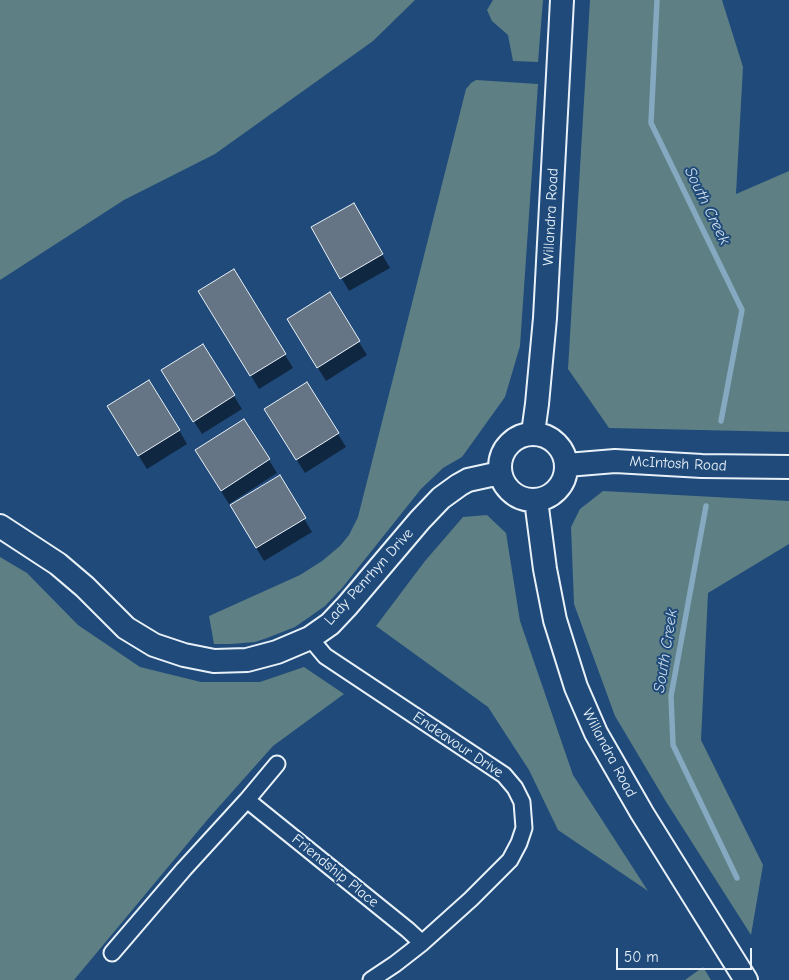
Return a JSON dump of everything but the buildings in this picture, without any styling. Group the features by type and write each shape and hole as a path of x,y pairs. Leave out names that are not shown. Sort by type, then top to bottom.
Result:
{"main road":[{"name":"Willandra Road","path":"533,433 545,318 562,0"},
{"path":"533,433 551,438 559,445 565,455 567,465 563,482 558,489 552,494 536,500 528,500 507,488 500,473 500,463 502,454 507,446 522,435 533,433"},
{"name":"McIntosh Road","path":"567,465 615,461 702,466 789,467"},
{"name":"Lady Penrhyn Drive","path":"0,526 58,564 85,587 126,628 154,645 184,656 214,661 247,660 277,652 310,638 330,624 441,498 468,480 500,473"},
{"name":"Willandra Road","path":"536,500 545,569 555,620 576,687 596,733 642,813 746,980"}],"street":[{"name":"Endeavour Drive","path":"310,638 326,656 504,775 515,788 522,802 524,828 510,860 471,899 422,943 396,964 371,980"},
{"path":"112,953 277,764"},
{"name":"Friendship Place","path":"247,800 400,923 422,943"}],"green space":[{"path":"0,0 415,0 373,41 215,154 124,200 0,280"},
{"path":"493,0 543,0 538,62 513,61 508,35 492,21 487,10"},
{"path":"590,0 722,0 743,67 736,194 789,171 789,432 609,428 568,369"},
{"path":"476,80 538,84 520,346 505,397 462,457 443,468 421,489 342,588 325,606 295,627 267,638 255,642 214,644 209,616 300,575 322,561 340,546 349,535 358,517 466,89"},
{"path":"603,491 789,501 789,544 708,593 701,740 763,865 751,935 665,800 615,716 574,604 571,527 580,509"},
{"path":"487,515 506,533 520,621 573,775 648,891 558,830 529,770 488,707 376,626 425,561 463,517"},
{"path":"0,557 27,573 78,625 140,667 201,682 260,682 304,667 344,694 273,746 208,819 74,980 0,980"},
{"path":"703,967 711,980 685,980"}],"waterway":[{"name":"South Creek","path":"657,0 651,123 742,310 721,421"},
{"name":"South Creek","path":"706,506 671,696 673,745 737,878"}]}
